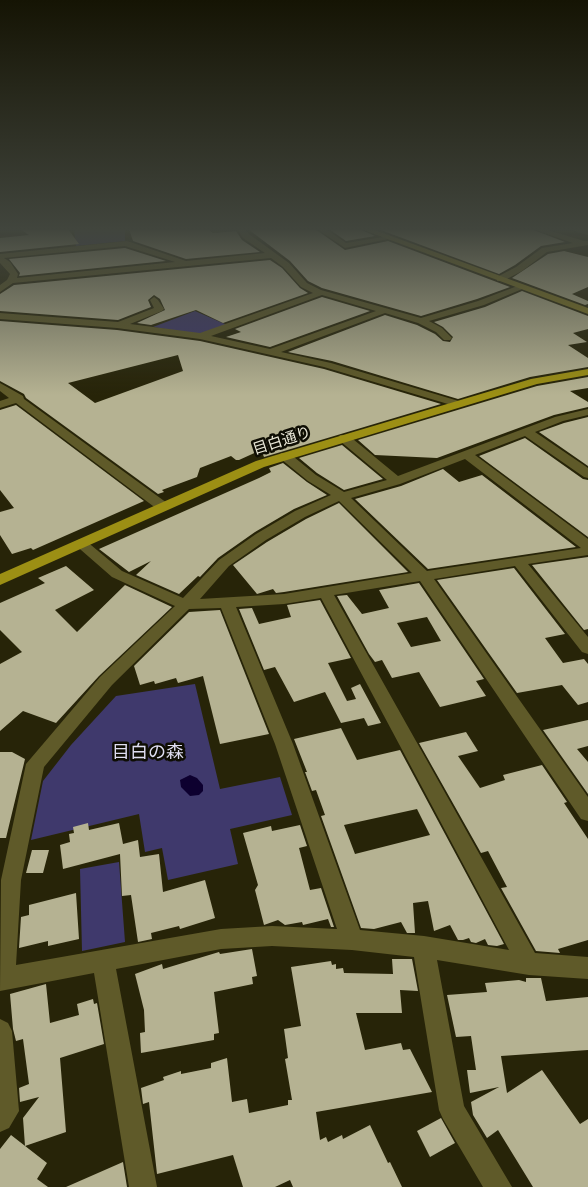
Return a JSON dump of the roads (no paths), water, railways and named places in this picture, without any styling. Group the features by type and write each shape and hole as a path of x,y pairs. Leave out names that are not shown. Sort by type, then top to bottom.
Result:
{"main road":[{"name":"目白通り","path":"0,580 240,472 285,456 535,381 588,372"}],"street":[{"path":"303,284 321,292 421,321 438,330 447,338"},
{"path":"516,284 588,311"},
{"path":"421,321 481,303 523,287"},
{"path":"200,336 321,292"},
{"path":"117,325 159,310 154,300"},
{"path":"271,352 386,310"},
{"path":"0,316 117,325 200,336 327,365 458,404"},
{"path":"0,386 19,398 162,506"},
{"path":"0,405 19,398"},
{"path":"588,412 559,419 396,481 342,496 300,514 261,537 224,563 210,580 106,681 35,764 10,880 5,964 0,979 221,939 272,936 352,940 424,947 529,964 588,968"},
{"path":"526,431 588,474"},
{"path":"344,438 396,481"},
{"path":"466,454 588,546"},
{"path":"285,456 312,478 342,496 424,576 588,812"},
{"path":"80,543 117,574 184,604 284,599 588,551"},
{"path":"518,561 588,648"},
{"path":"325,592 529,964"},
{"path":"227,603 270,708 352,940"},
{"path":"424,947 452,1110 498,1187"},
{"path":"103,960 143,1187"},
{"path":"0,1031 6,1112 0,1119"}],"park label":[{"name":"目白の森","path":"148,753"}]}
